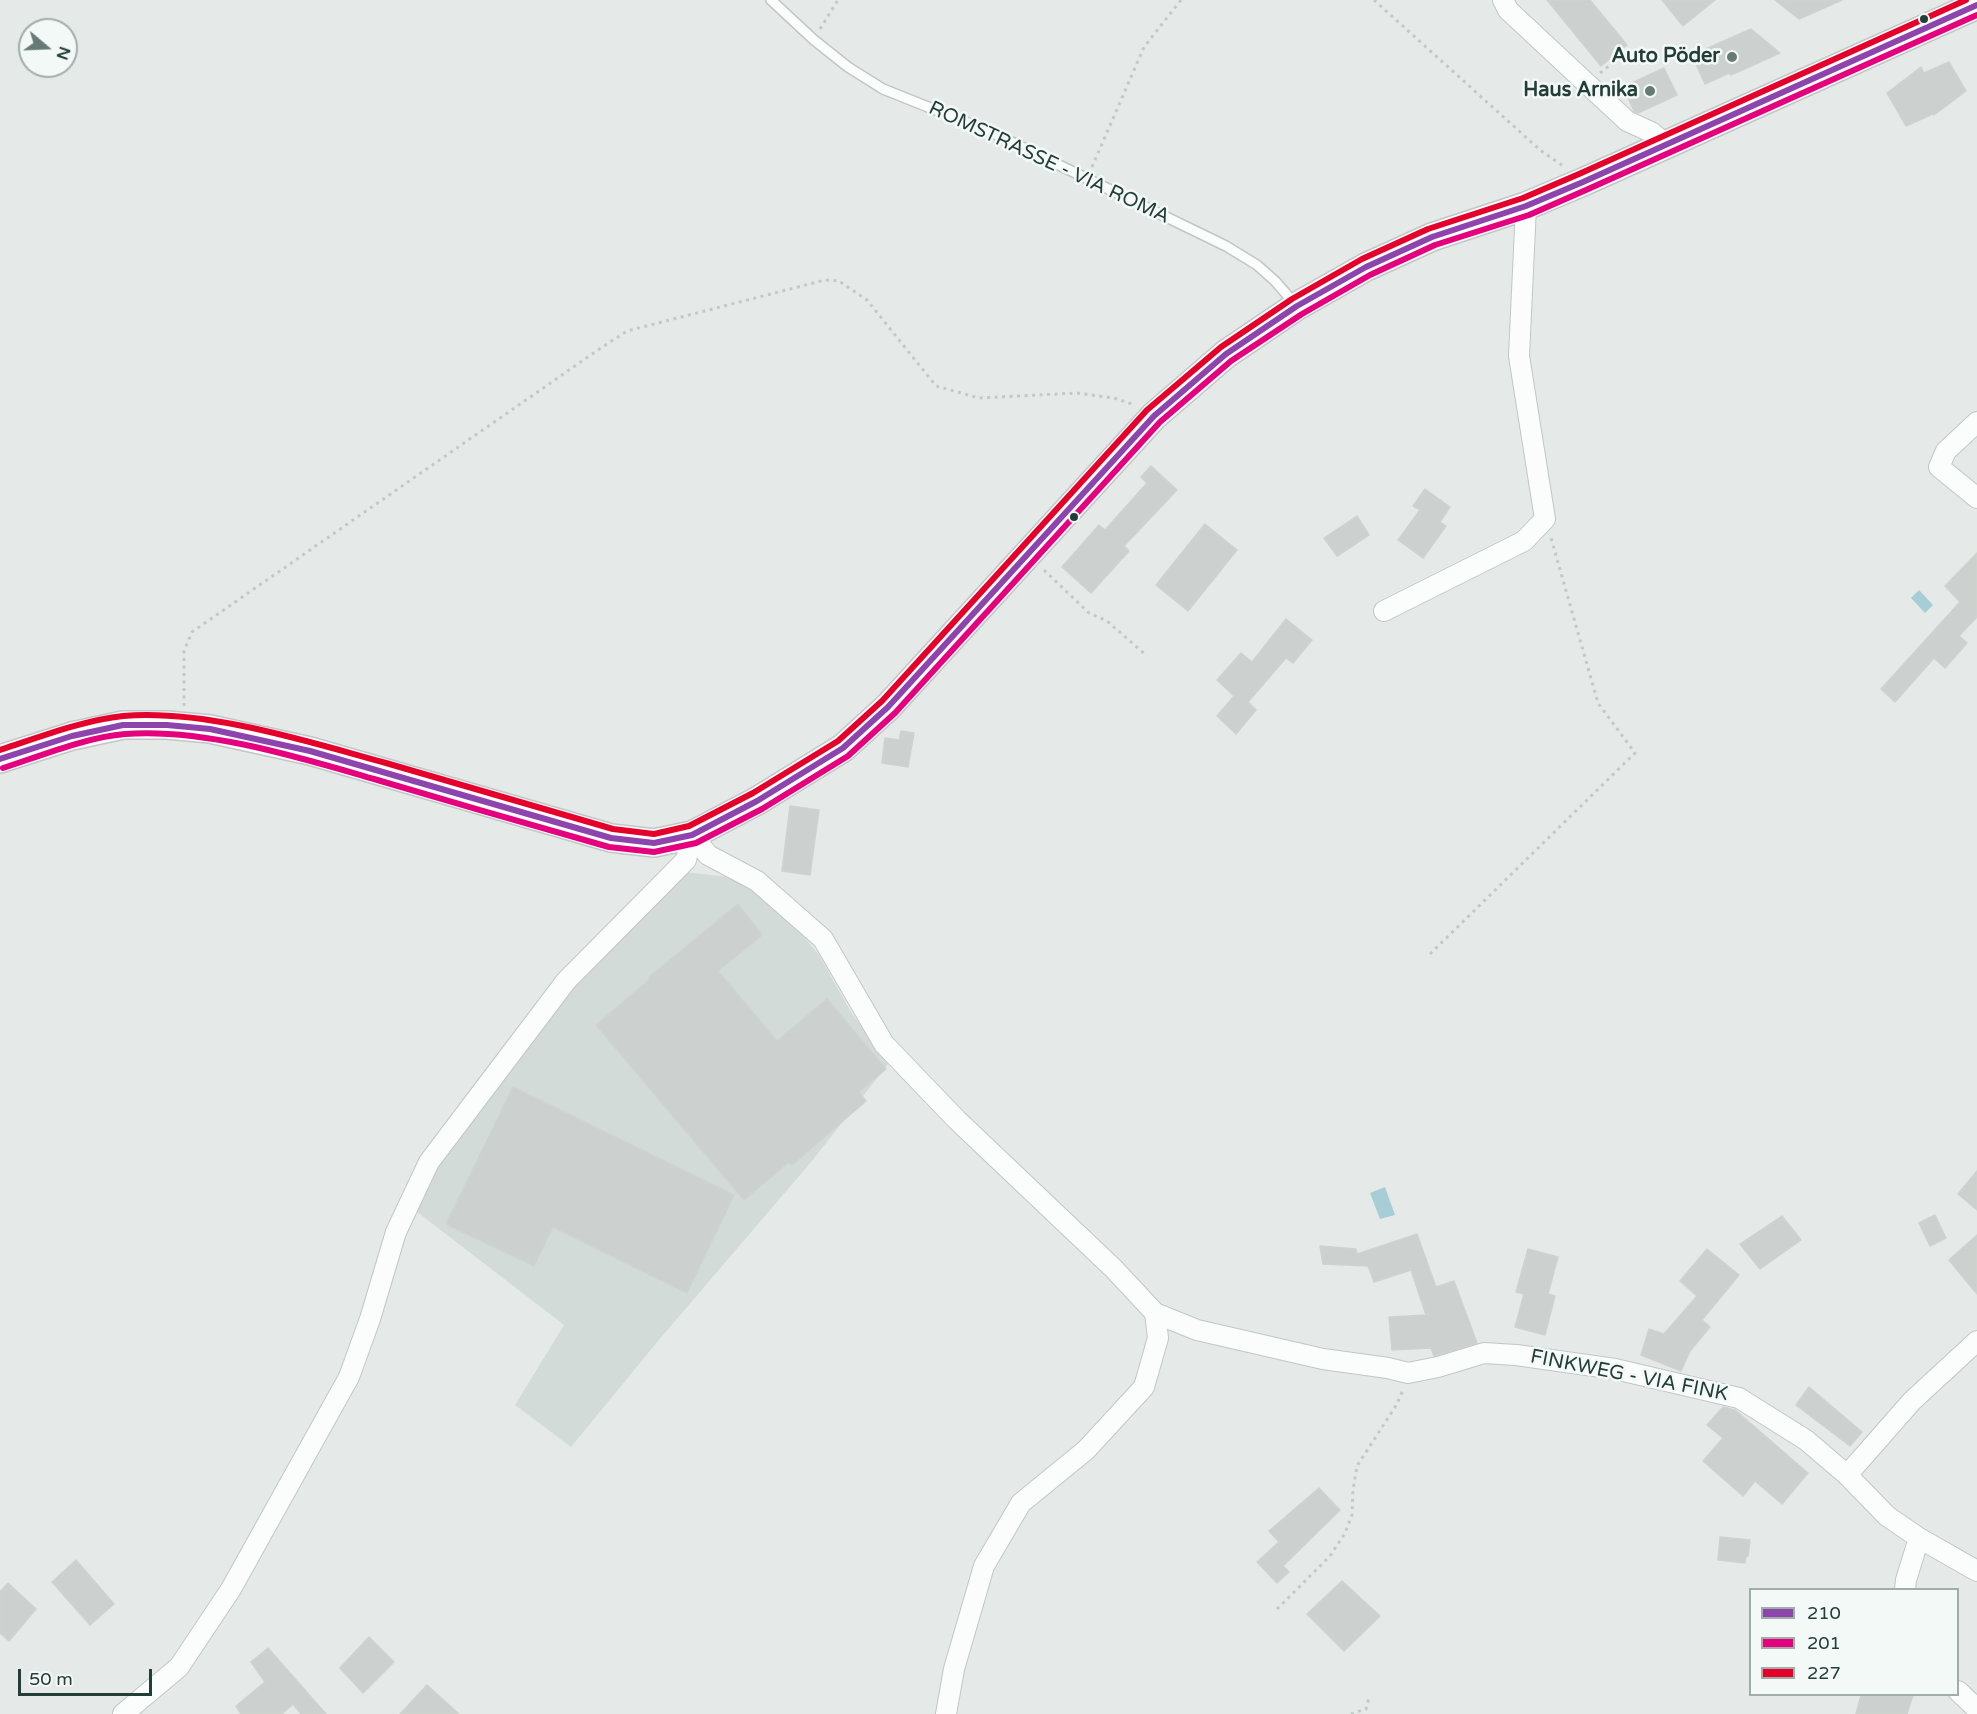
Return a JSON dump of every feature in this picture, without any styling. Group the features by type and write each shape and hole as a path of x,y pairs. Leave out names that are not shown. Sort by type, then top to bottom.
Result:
{"street":[{"path":"1503,0 1508,10 1627,121 1659,138"},
{"path":"0,759 72,736 123,725 167,725 210,729 310,751 611,838 654,843 692,835 757,801 843,748 888,707 1154,416 1226,354 1297,306 1366,267 1432,237 1526,206 1583,182 1659,138 1977,5"},
{"path":"1384,611 1524,541 1545,519 1519,356 1526,206"},
{"path":"1977,422 1946,451 1939,467 1977,498"},
{"path":"692,835 708,855 757,881 823,939 884,1044 957,1120 1114,1269 1155,1313 1158,1338 1144,1388 1086,1450 1021,1503 984,1566 954,1669 946,1714"},
{"path":"123,1714 179,1667 231,1589 344,1387 370,1319 396,1232 429,1162 566,981 686,860 692,835"},
{"name":"FINKWEG - VIA FINK","path":"1155,1313 1208,1332 1323,1359 1389,1368 1408,1373 1438,1367 1484,1353 1516,1354 1615,1369 1739,1398 1806,1440 1847,1475 1887,1516 1919,1539 1977,1571"},
{"path":"1847,1475 1912,1401 1977,1341"},
{"path":"1905,1588 1919,1539"},
{"path":"1959,1692 1977,1709"}],"lane":[{"name":"ROMSTRASSE - VIA ROMA","path":"771,0 814,40 848,67 883,89 993,133 1226,246 1257,265 1297,306"}],"path":[{"path":"814,40 838,0"},
{"path":"1087,178 1144,47 1181,0"},
{"path":"1374,0 1540,150 1570,170 1583,182"},
{"path":"1587,84 1627,52"},
{"path":"175,707 184,709 184,651 192,632 627,331 825,280 839,281 867,300 936,386 979,398 1077,393 1114,398 1141,406 1136,411"},
{"path":"1430,954 1635,753 1598,703 1545,519"},
{"path":"1027,554 1089,613 1107,621 1147,656"},
{"path":"1277,1609 1330,1556 1344,1533 1352,1515 1357,1466 1397,1404 1408,1373"},
{"path":"1352,1714 1366,1709 1369,1698"}],"shaded area":[{"path":"684,872 739,878 791,921 819,955 852,1014 889,1063 812,1161 571,1447 515,1405 564,1325 412,1208 435,1161 562,992"}],"water":[{"path":"1919,590 1933,605 1925,613 1911,598"},
{"path":"1385,1187 1395,1215 1380,1219 1370,1193"}],"building":[{"path":"1547,0 1590,0 1627,45 1601,66"},
{"path":"1662,0 1715,0 1683,26"},
{"path":"1775,0 1842,0 1799,19"},
{"path":"1751,29 1780,53 1705,84 1692,55"},
{"path":"1949,62 1966,91 1934,115 1906,126 1887,93 1921,67 1924,73"},
{"name":"Haus Arnika","path":"1664,68 1677,95 1638,113 1634,111 1623,87"},
{"path":"1151,466 1177,490 1124,546 1129,551 1091,593 1062,567 1099,525 1105,530 1147,483 1141,477"},
{"path":"1425,489 1450,507 1440,522 1446,526 1423,558 1398,540 1420,510 1413,506"},
{"path":"1357,516 1369,535 1337,556 1324,538"},
{"path":"1205,524 1237,550 1188,611 1156,585"},
{"path":"1977,553 1977,617 1959,636 1967,643 1945,668 1934,658 1895,702 1881,689 1960,602 1945,586"},
{"path":"1286,619 1312,640 1293,663 1286,658 1248,702 1256,710 1236,734 1217,716 1234,696 1217,680 1241,653 1252,662"},
{"path":"901,731 914,733 908,767 882,763 885,738 899,740"},
{"path":"790,806 819,810 810,875 782,871"},
{"path":"738,904 762,935 718,971 777,1041 827,999 886,1069 859,1092 866,1101 792,1165 789,1162 744,1200 596,1025 650,979 649,977"},
{"path":"513,1087 734,1195 687,1293 553,1227 534,1266 446,1224"},
{"path":"1977,1171 1977,1210 1958,1194"},
{"path":"1935,1215 1946,1238 1930,1246 1919,1223"},
{"path":"1782,1216 1801,1240 1760,1269 1740,1244"},
{"path":"1417,1234 1436,1287 1454,1281 1477,1343 1434,1356 1431,1348 1392,1350 1389,1317 1426,1315 1411,1270 1374,1282 1368,1266 1323,1264 1320,1246 1356,1249 1357,1254"},
{"path":"1977,1235 1977,1294 1949,1260"},
{"path":"1528,1249 1558,1257 1548,1294 1555,1296 1545,1335 1515,1327 1524,1294 1516,1292"},
{"path":"1707,1249 1739,1275 1702,1320 1710,1327 1690,1351 1681,1371 1641,1355 1649,1329 1664,1334 1697,1296 1680,1281"},
{"path":"1809,1387 1862,1432 1850,1446 1796,1405"},
{"path":"1723,1407 1735,1410 1808,1473 1782,1504 1755,1481 1743,1496 1703,1461 1723,1438 1707,1425"},
{"path":"1319,1488 1340,1510 1283,1566 1289,1572 1277,1583 1257,1562 1279,1542 1269,1531"},
{"path":"1720,1537 1750,1540 1745,1563 1718,1560"},
{"path":"76,1560 114,1604 90,1625 52,1582"},
{"path":"1342,1581 1380,1616 1344,1651 1307,1614"},
{"path":"8,1583 36,1609 9,1641 0,1633 0,1592"},
{"path":"369,1637 394,1662 363,1693 340,1668"},
{"path":"268,1648 326,1714 301,1714 293,1704 282,1714 241,1714 236,1706 265,1682 251,1662"},
{"path":"427,1685 459,1714 400,1714"},
{"path":"1861,1696 1913,1696 1907,1714 1856,1714"}],"transit line":[{"name":"227","path":"0,750 61,730 108,718 155,715 187,717 221,722 323,745 613,829 654,834 689,826 753,793 838,741 882,701 1147,410 1221,347 1292,299 1362,259 1428,229 1523,198 1966,0"},
{"name":"210","path":"0,759 72,736 123,725 167,725 210,729 310,751 611,838 654,843 692,835 757,801 843,748 888,707 1154,416 1226,354 1297,306 1366,267 1432,237 1526,206 1583,182 1977,5"},
{"name":"201","path":"3,768 110,736 155,733 187,735 283,754 609,847 654,852 696,843 762,809 848,756 895,713 1160,422 1231,361 1302,314 1370,275 1435,245 1529,215 1977,15"}],"place":[{"name":"Auto Pöder","path":"1732,57"},
{"name":"Haus Arnika","path":"1650,91"}]}
